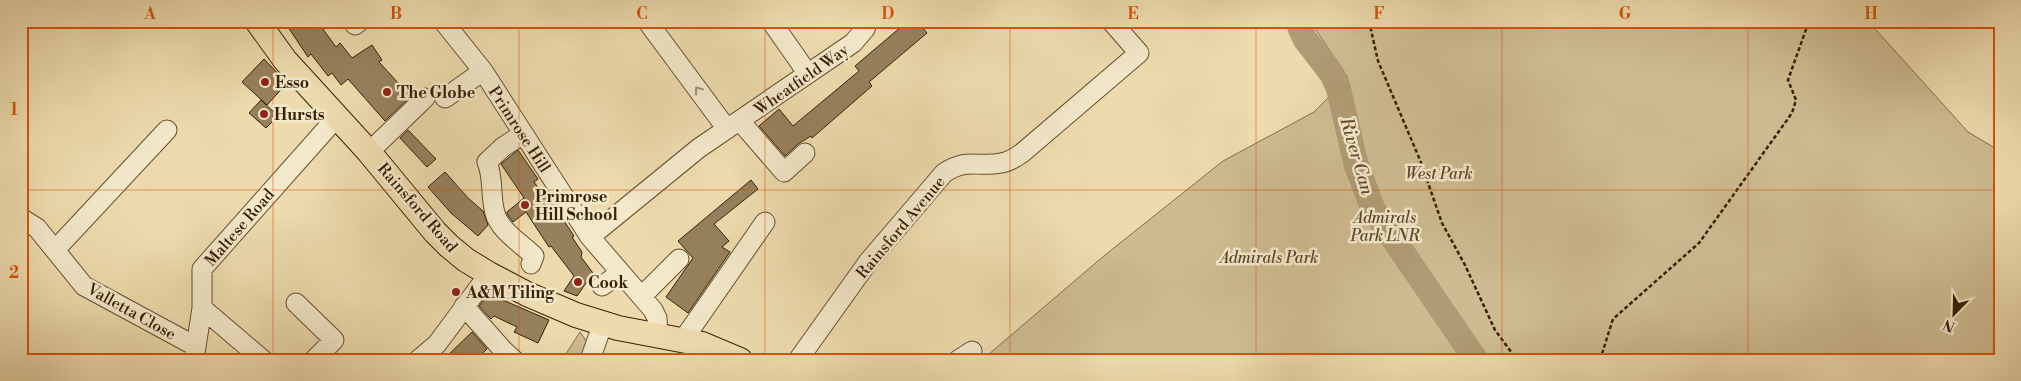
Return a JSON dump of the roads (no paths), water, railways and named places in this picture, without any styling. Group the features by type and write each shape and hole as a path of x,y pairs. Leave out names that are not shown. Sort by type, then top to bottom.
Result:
{"main road":[{"name":"Rainsford Road","path":"258,22 285,60 369,152 449,246 489,274 557,307 602,323 702,344 740,360"}],"street":[{"name":"Primrose Hill","path":"443,21 483,71 590,237 642,296 657,318 658,336"},
{"path":"647,21 734,125 784,172 805,154"},
{"path":"771,21 808,74"},
{"name":"Wheatfield Way","path":"590,237 699,148 853,43 865,29 868,21"},
{"name":"Rainsford Avenue","path":"798,360 868,262 944,173 955,166 966,164 1000,164 1011,160 1022,153 1138,52 1112,21"},
{"path":"445,98 483,71"},
{"path":"369,152 425,98"},
{"name":"Maltese Road","path":"194,353 202,308 202,269 337,117"},
{"path":"54,250 167,130"},
{"path":"523,134 502,147 487,162 492,174 495,213 501,225 534,256 531,264"},
{"name":"Valletta Close","path":"21,218 37,228 84,286 194,353"},
{"path":"683,340 765,222"},
{"path":"642,296 679,259"},
{"path":"602,286 620,273"},
{"path":"418,360 437,344 489,274"},
{"path":"296,303 334,340 314,360"},
{"path":"464,306 502,350 514,360"},
{"path":"202,308 263,360"},
{"path":"590,360 602,323"}],"waterway":[{"name":"River Can","path":"1300,21 1300,28 1305,39 1332,74 1338,87 1356,164 1373,209 1476,360"}],"place":[{"name":"Esso","path":"265,82"},
{"name":"The Globe","path":"387,92"},
{"name":"Hursts","path":"264,114"},
{"name":"Primrose Hill School","path":"525,205"},
{"name":"Cook","path":"578,282"},
{"name":"A&M Tiling","path":"456,292"}],"park label":[{"name":"West Park","path":"1439,173"},
{"name":"Admirals Park LNR","path":"1385,226"},
{"name":"Admirals Park","path":"1269,257"}]}
